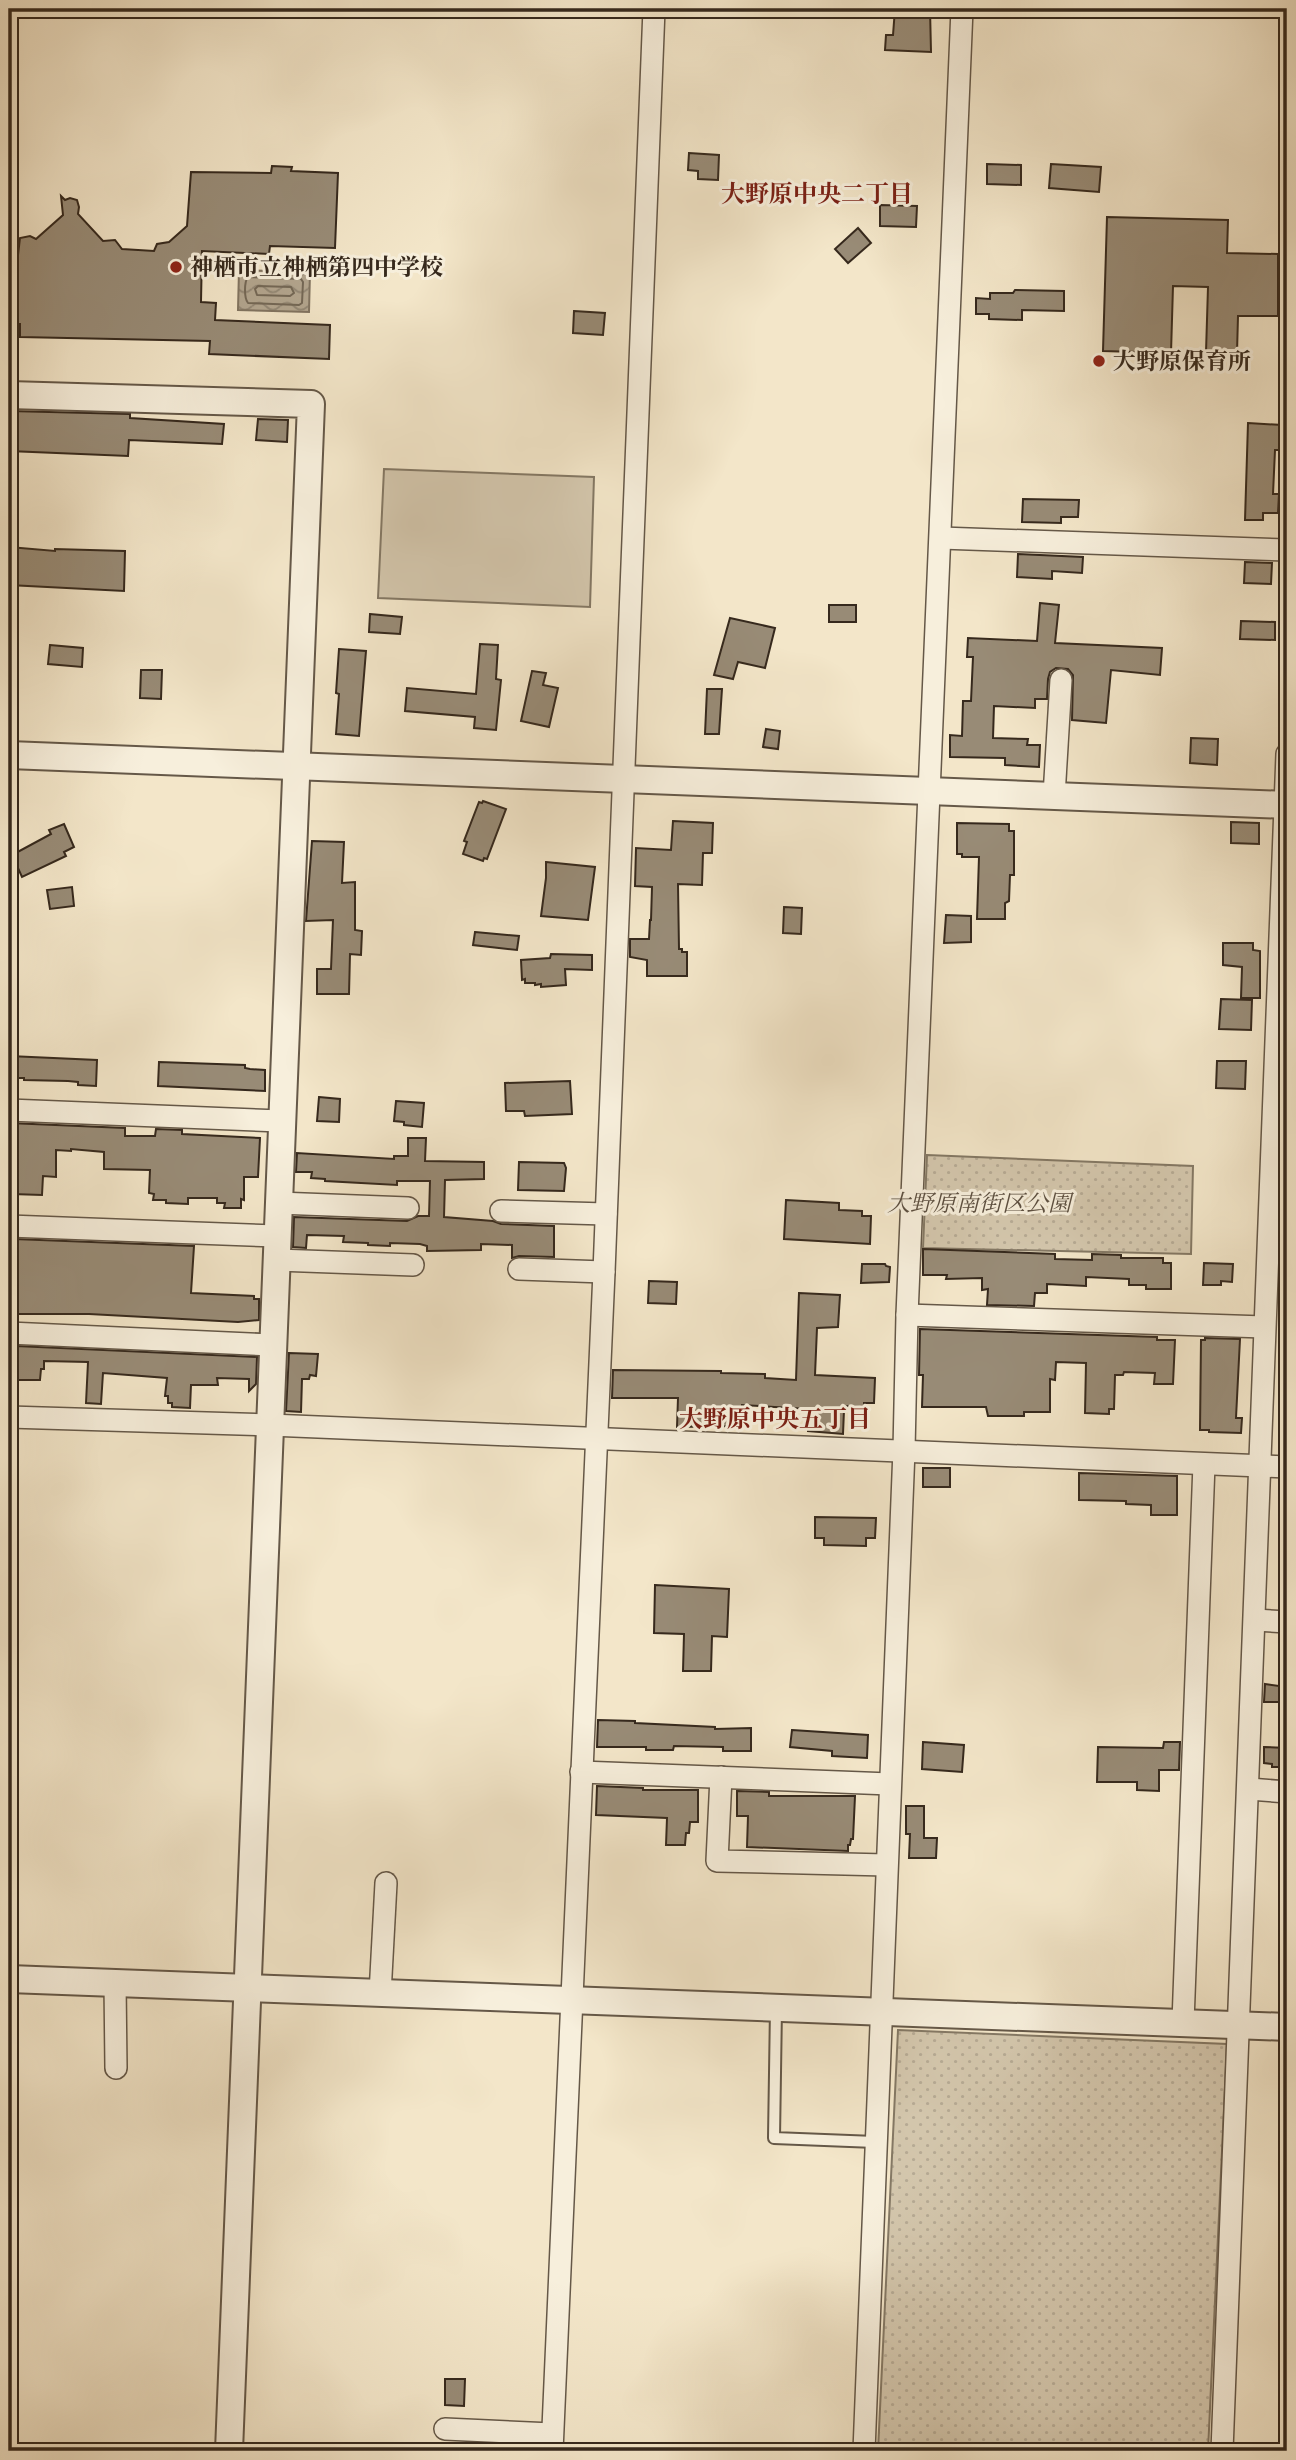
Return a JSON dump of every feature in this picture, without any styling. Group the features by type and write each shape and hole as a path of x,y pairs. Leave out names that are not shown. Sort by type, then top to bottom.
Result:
{"street":[{"path":"445,2429 552,2443 604,1272 654,9"},
{"path":"864,2451 904,1450 907,1315 962,9"},
{"path":"9,395 311,404 229,2451"},
{"path":"941,538 1287,550"},
{"path":"1054,796 1061,681"},
{"path":"1222,2451 1287,754"},
{"path":"9,755 1286,805"},
{"path":"9,1110 281,1121"},
{"path":"278,1203 408,1208"},
{"path":"501,1211 606,1214"},
{"path":"9,1226 277,1248 413,1265"},
{"path":"519,1269 604,1272"},
{"path":"907,1315 1264,1327"},
{"path":"9,1333 273,1345"},
{"path":"9,1417 270,1425 1287,1467"},
{"path":"1183,2022 1204,1464"},
{"path":"1255,1620 1287,1622"},
{"path":"581,1772 890,1784"},
{"path":"721,1777 718,1861 886,1866"},
{"path":"1249,1789 1287,1792"},
{"path":"380,1994 386,1883"},
{"path":"9,1979 1287,2027"},
{"path":"115,1983 116,2068"}],"lane":[{"path":"776,2007 774,2138 875,2142"}],"green space":[{"path":"384,469 594,477 590,607 378,598"},
{"name":"大野原南街区公園","path":"927,1155 1193,1166 1191,1254 923,1248"},
{"path":"898,2030 1227,2044 1208,2451 878,2451"}],"water":[{"path":"239,270 310,272 309,312 238,310"}],"building":[{"path":"895,9 930,9 931,52 885,50 886,35 893,35"},
{"path":"689,153 719,155 718,180 698,179 698,171 688,170"},
{"path":"987,164 1021,165 1021,185 987,184"},
{"path":"1051,164 1101,167 1099,192 1049,188"},
{"path":"272,166 292,167 291,171 338,173 335,248 270,246 269,254 202,251 201,302 216,303 215,320 330,325 329,359 209,354 210,341 20,337 20,324 11,324 9,263 18,255 20,238 30,236 36,239 63,215 61,196 65,200 77,200 78,214 103,241 115,240 122,249 154,251 157,244 169,242 187,226 191,172 271,173"},
{"path":"880,205 917,206 916,227 880,226"},
{"path":"1107,217 1228,220 1227,253 1278,254 1278,316 1238,316 1237,353 1206,352 1208,287 1173,286 1171,353 1103,351"},
{"path":"858,228 871,243 848,263 835,249"},
{"path":"1015,290 1064,291 1064,311 1022,310 1022,320 989,319 989,314 976,314 976,298 990,299 990,293 1013,293"},
{"path":"574,311 605,313 603,335 573,333"},
{"path":"9,411 130,414 130,418 224,424 222,444 129,440 128,456 9,451"},
{"path":"258,419 288,420 287,442 256,440"},
{"path":"1248,423 1282,425 1280,450 1275,450 1273,494 1279,494 1278,513 1263,513 1263,520 1245,520"},
{"path":"1023,499 1079,500 1078,517 1061,517 1061,523 1022,522"},
{"path":"9,547 55,551 125,551 124,591 9,585"},
{"path":"1018,554 1083,557 1082,573 1052,571 1052,579 1017,577"},
{"path":"1245,562 1272,563 1271,584 1244,583"},
{"path":"1040,603 1059,605 1055,643 1162,648 1160,675 1111,670 1106,723 1072,720 1073,675 1068,669 1056,668 1050,672 1047,699 1035,699 1035,708 994,706 993,738 1028,739 1027,745 1040,745 1039,767 1005,765 1005,758 950,757 950,735 962,736 963,701 971,701 973,657 967,657 968,638 1037,641"},
{"path":"829,605 856,605 856,622 829,622"},
{"path":"370,614 402,617 400,634 369,632"},
{"path":"730,618 775,628 765,668 738,662 733,679 714,675"},
{"path":"1241,621 1275,622 1275,640 1240,639"},
{"path":"480,644 498,645 496,679 501,680 496,730 474,728 475,717 405,711 407,688 476,694"},
{"path":"50,645 83,648 82,667 48,664"},
{"path":"339,649 366,651 359,736 336,734"},
{"path":"141,670 162,670 161,699 140,698"},
{"path":"532,671 546,673 543,685 558,688 549,727 521,721"},
{"path":"707,689 722,689 719,734 705,734"},
{"path":"766,729 780,731 778,749 763,747"},
{"path":"1191,738 1218,739 1217,765 1190,763"},
{"path":"479,802 506,809 487,859 484,858 483,861 463,854 467,842 464,841"},
{"path":"673,821 713,823 712,853 703,853 702,885 678,884 679,949 687,952 687,976 647,976 647,960 630,957 630,939 649,939 651,920 652,887 635,886 636,848 671,850"},
{"path":"1231,822 1259,823 1259,844 1231,843"},
{"path":"957,823 1009,824 1009,831 1014,831 1014,875 1010,875 1005,919 977,919 979,857 962,857 962,854 957,854"},
{"path":"64,824 74,847 64,852 66,856 22,877 12,855 51,834 49,830"},
{"path":"312,841 344,842 342,883 355,882 355,930 362,931 361,955 350,954 349,994 317,994 317,969 331,969 333,920 306,921"},
{"path":"546,862 595,867 588,920 541,916"},
{"path":"72,887 74,906 50,909 47,890"},
{"path":"784,907 802,908 801,934 783,933"},
{"path":"946,915 971,916 971,942 944,943"},
{"path":"475,932 519,936 517,950 473,945"},
{"path":"1223,943 1253,943 1253,950 1260,951 1260,998 1241,998 1242,967 1223,965"},
{"path":"551,954 592,955 592,970 565,969 566,985 541,987 541,984 525,983 525,979 522,980 521,960 550,958"},
{"path":"1221,999 1252,1000 1251,1030 1219,1029"},
{"path":"9,1056 97,1060 96,1086 78,1085 78,1082 68,1081 24,1080 18,1078 18,1075 9,1075"},
{"path":"1217,1061 1246,1061 1245,1089 1216,1088"},
{"path":"159,1062 245,1065 245,1068 265,1070 265,1091 158,1086"},
{"path":"570,1081 572,1114 525,1116 524,1111 506,1111 505,1083"},
{"path":"319,1097 340,1099 339,1122 317,1121"},
{"path":"396,1101 424,1103 422,1127 394,1121"},
{"path":"9,1123 125,1128 125,1136 155,1136 156,1129 182,1130 182,1134 260,1138 258,1177 244,1177 244,1200 241,1199 241,1208 224,1208 225,1203 217,1203 217,1198 188,1198 188,1204 166,1203 166,1200 153,1200 154,1194 149,1193 150,1170 104,1169 104,1152 56,1150 56,1177 43,1176 42,1195 12,1194 12,1189 9,1189"},
{"path":"408,1138 426,1138 425,1161 484,1162 484,1179 445,1180 444,1217 501,1224 554,1226 554,1257 512,1258 512,1245 481,1244 481,1250 427,1251 427,1246 420,1244 390,1243 390,1246 343,1242 344,1236 307,1235 306,1248 293,1247 294,1217 407,1221 418,1216 429,1216 430,1181 397,1181 397,1185 325,1181 311,1178 312,1172 296,1172 297,1153 394,1159 394,1156 408,1156"},
{"path":"519,1162 564,1163 564,1191 518,1190"},
{"path":"786,1200 839,1203 839,1210 862,1211 862,1216 871,1216 870,1244 784,1239"},
{"path":"14,1239 194,1246 191,1293 254,1296 254,1299 259,1299 259,1320 238,1322 89,1314 13,1314 9,1312 9,1251 14,1251"},
{"path":"923,1249 1055,1254 1055,1259 1092,1260 1092,1254 1121,1255 1121,1258 1163,1258 1163,1263 1171,1263 1171,1289 1146,1289 1146,1285 1129,1285 1129,1279 1086,1277 1086,1286 1047,1284 1047,1293 1035,1293 1034,1306 987,1305 988,1289 982,1290 982,1278 946,1279 947,1275 923,1275"},
{"path":"1204,1263 1233,1264 1232,1282 1221,1281 1221,1285 1203,1285"},
{"path":"862,1264 885,1264 890,1267 889,1282 861,1283"},
{"path":"649,1281 677,1282 676,1304 648,1303"},
{"path":"799,1293 840,1295 838,1327 817,1328 815,1375 875,1378 874,1403 864,1403 864,1406 860,1407 847,1406 844,1410 843,1434 808,1431 808,1409 742,1405 742,1426 677,1427 678,1398 612,1398 613,1370 721,1371 765,1374 765,1378 796,1380"},
{"path":"920,1329 1157,1337 1157,1340 1175,1340 1173,1384 1154,1384 1155,1373 1124,1372 1123,1375 1115,1375 1114,1409 1109,1409 1109,1414 1085,1413 1086,1363 1056,1362 1055,1380 1050,1379 1050,1412 1024,1412 1024,1416 988,1416 986,1407 922,1407 923,1375 919,1375"},
{"path":"1240,1339 1236,1418 1242,1418 1241,1433 1200,1430 1201,1340"},
{"path":"16,1346 257,1357 256,1384 249,1391 249,1379 217,1378 218,1385 191,1385 190,1408 172,1407 172,1403 168,1403 168,1396 165,1396 167,1378 103,1373 101,1404 86,1403 88,1362 44,1361 40,1380 17,1380"},
{"path":"289,1353 318,1354 316,1376 310,1375 309,1379 302,1379 301,1412 286,1411"},
{"path":"923,1468 950,1468 950,1487 923,1487"},
{"path":"1079,1473 1177,1476 1177,1515 1151,1515 1151,1505 1126,1504 1126,1501 1079,1500"},
{"path":"815,1517 876,1518 875,1538 866,1538 866,1546 824,1545 824,1538 815,1538"},
{"path":"655,1585 729,1589 727,1637 712,1636 711,1671 683,1671 684,1634 654,1633"},
{"path":"1265,1684 1287,1687 1287,1702 1264,1702"},
{"path":"598,1720 715,1729 751,1728 751,1751 723,1751 723,1747 674,1746 673,1750 646,1750 646,1747 597,1747"},
{"path":"792,1730 868,1735 867,1758 832,1756 832,1751 790,1747"},
{"path":"923,1742 964,1745 962,1772 922,1769"},
{"path":"1164,1742 1180,1742 1179,1770 1159,1770 1159,1791 1137,1790 1137,1782 1097,1782 1098,1747 1163,1748"},
{"path":"1264,1747 1287,1748 1287,1767 1272,1767 1272,1764 1264,1763"},
{"path":"597,1786 643,1790 698,1790 698,1822 690,1822 685,1845 666,1845 667,1818 596,1815"},
{"path":"737,1791 769,1792 769,1796 855,1796 853,1839 848,1845 848,1851 747,1847 748,1816 737,1816"},
{"path":"906,1806 924,1806 924,1838 937,1838 936,1858 909,1858 910,1834 906,1834"},
{"path":"445,2379 465,2379 464,2406 445,2405"}],"place":[{"name":"神栖市立神栖第四中学校","path":"176,267"},
{"name":"大野原保育所","path":"1099,361"}],"district":[{"name":"大野原中央二丁目","path":"817,194"},
{"name":"大野原中央五丁目","path":"775,1419"}]}
